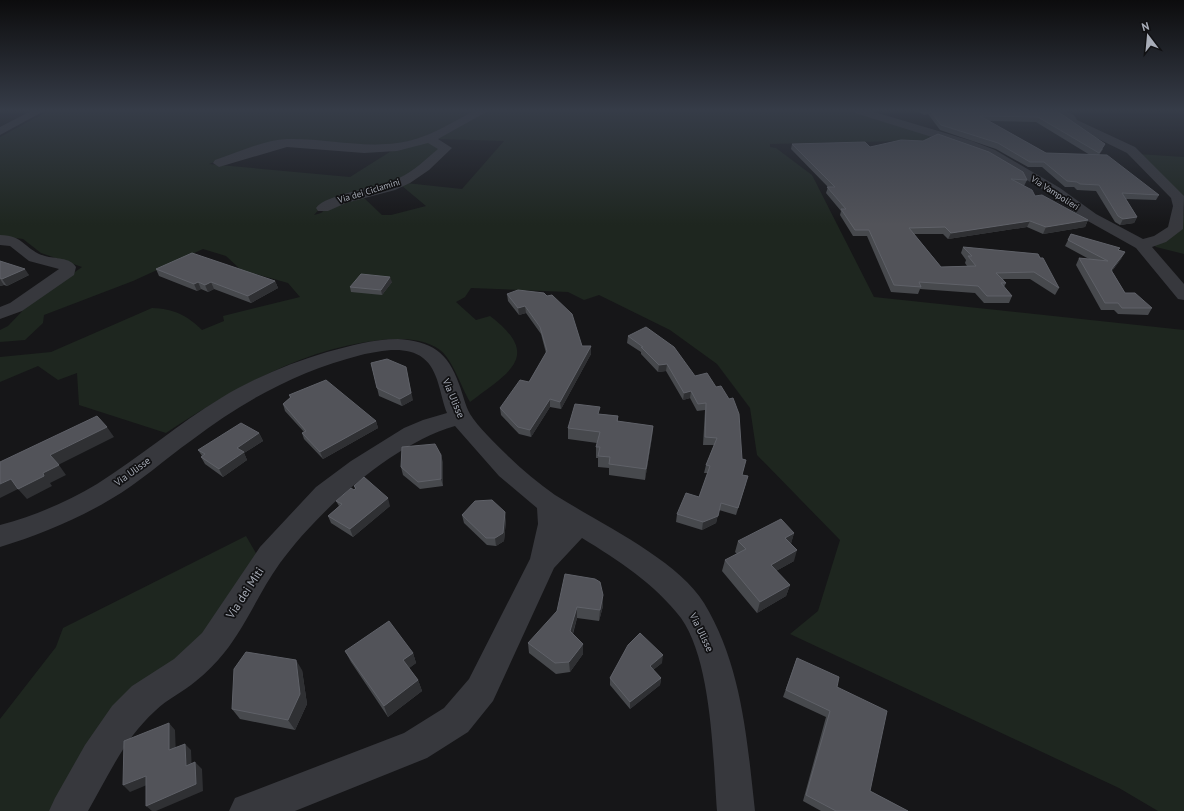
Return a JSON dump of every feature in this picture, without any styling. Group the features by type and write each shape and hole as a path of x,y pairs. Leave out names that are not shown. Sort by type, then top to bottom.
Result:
{"street":[{"path":"219,163 262,149"},
{"name":"Via dei Ciclamini","path":"323,208 338,200 390,187 406,180 445,149"},
{"name":"Via Vampolieri","path":"980,149 991,153 1055,191 1091,217 1142,245 1184,295"},
{"path":"1129,149 1178,197 1180,206 1174,229 1160,239 1142,245"},
{"path":"0,240 16,242 37,259 68,267 68,271 54,281 9,304 0,322"},
{"name":"Via Ulisse","path":"0,536 16,532 62,513 104,491 214,412 291,371 337,355 370,347 392,345 416,347 429,352 438,361 460,417 492,456 550,504 653,571 677,591 697,619 716,662 725,704 736,811"},
{"name":"Via dei Miti","path":"68,811 98,758 124,718 144,698 185,670 213,643 270,555 326,494 360,467 412,434 431,425 460,417"},
{"path":"544,560 551,524 550,504"},
{"path":"248,811 415,746 456,720 481,690 527,592 544,560 580,523"}],"shaded area":[{"path":"0,149 255,149 209,164 350,177 395,149 441,149 403,180 324,204 314,215 321,213 329,206 361,195 382,215 391,215 426,206 402,186 406,183 462,189 497,149 777,149 812,175 874,297 1184,330 1184,811 1158,811 1119,788 790,634 818,611 840,540 757,455 750,408 717,364 670,330 599,295 584,300 568,292 471,288 465,297 456,302 476,320 490,316 506,330 515,343 517,354 514,364 507,373 470,402 449,360 440,350 427,343 419,341 404,339 381,340 323,352 269,373 216,401 166,433 79,405 77,373 58,380 38,366 0,382 0,357 51,352 152,308 174,311 191,320 202,330 224,321 223,316 300,297 288,283 241,270 226,256 203,249 133,281 44,315 43,323 25,340 0,342 0,330 8,326 29,304 82,267 41,253 23,239 0,236"},
{"path":"1138,154 1184,157 1184,207 1182,197"},
{"path":"1184,209 1184,254 1156,247 1154,245 1182,223"},
{"path":"246,536 257,555 201,640 53,811 0,811 0,719 56,647 63,628"}],"building":[{"path":"797,149 980,149 989,152 1023,172 1027,180 1011,179 1032,190 1035,196 1042,195 1088,220 1046,227 1030,221 951,233 945,227 909,228 941,267 976,266 968,256 972,256 963,247 1038,254 1040,258 1043,258 1059,288 1034,272 996,273 1006,283 1001,283 1012,296 987,296 978,286 919,282 921,287 894,285 869,230 855,230 841,209 846,209 827,187 835,187"},
{"path":"1008,149 1039,149 1046,153 1107,155 1159,195 1122,193 1137,217 1123,219 1118,216 1099,185 1080,184 1077,182 1067,181 1044,162 1030,162"},
{"path":"1092,149 1102,149 1099,153"},
{"path":"1071,234 1120,248 1118,250 1125,252 1111,270 1125,293 1135,293 1152,308 1122,308 1118,303 1105,303 1079,258 1108,261 1068,240"},
{"path":"192,253 275,281 248,296 211,282 205,285 198,282 194,284 156,269"},
{"path":"0,261 25,269 2,279 0,278"},
{"path":"361,274 390,277 381,290 350,287"},
{"path":"518,290 544,293 547,296 552,295 572,314 582,346 591,346 560,402 550,399 530,430 518,427 500,408 520,380 529,382 547,351 540,327 525,306 518,308 507,294"},
{"path":"646,327 674,347 695,376 707,373 716,387 721,386 729,399 733,398 739,414 742,459 746,460 742,475 748,476 738,508 721,503 718,516 703,522 677,514 686,493 699,497 710,466 706,465 717,438 705,437 706,403 698,404 691,391 684,393 667,364 659,365 641,347 643,347 628,336"},
{"path":"387,359 406,367 411,393 400,399 377,388 371,363"},
{"path":"326,380 376,421 320,452 302,433 306,431 283,404 291,397 289,395"},
{"path":"575,404 600,407 598,414 618,416 617,421 653,426 646,469 609,464 610,457 598,456 600,447 596,447 600,432 568,428"},
{"path":"97,416 107,427 50,455 59,465 43,473 44,476 18,489 11,479 0,484 0,462"},
{"path":"241,423 259,433 237,448 244,452 219,469 201,457 205,454 198,450"},
{"path":"435,444 441,455 441,479 418,482 401,467 402,447"},
{"path":"364,477 388,498 350,529 328,516 342,504 336,501 351,488 354,490 356,488 354,486"},
{"path":"492,500 505,512 503,533 495,538 486,538 462,515 475,501"},
{"path":"781,519 794,533 785,538 797,550 771,565 790,585 760,602 725,560 746,549 738,541"},
{"path":"565,574 595,579 600,582 603,595 600,610 577,607 570,631 583,644 569,662 555,663 528,643 557,611"},
{"path":"389,621 413,653 403,660 418,680 384,706 345,651"},
{"path":"640,633 663,655 650,666 661,678 630,702 610,678 628,645"},
{"path":"246,652 296,660 300,694 288,720 232,709 234,669"},
{"path":"797,658 839,677 837,687 887,711 870,791 908,811 836,811 806,795 830,711 786,690"},
{"path":"169,723 169,750 185,744 186,766 195,762 196,784 146,806 146,776 123,785 124,741"}]}
